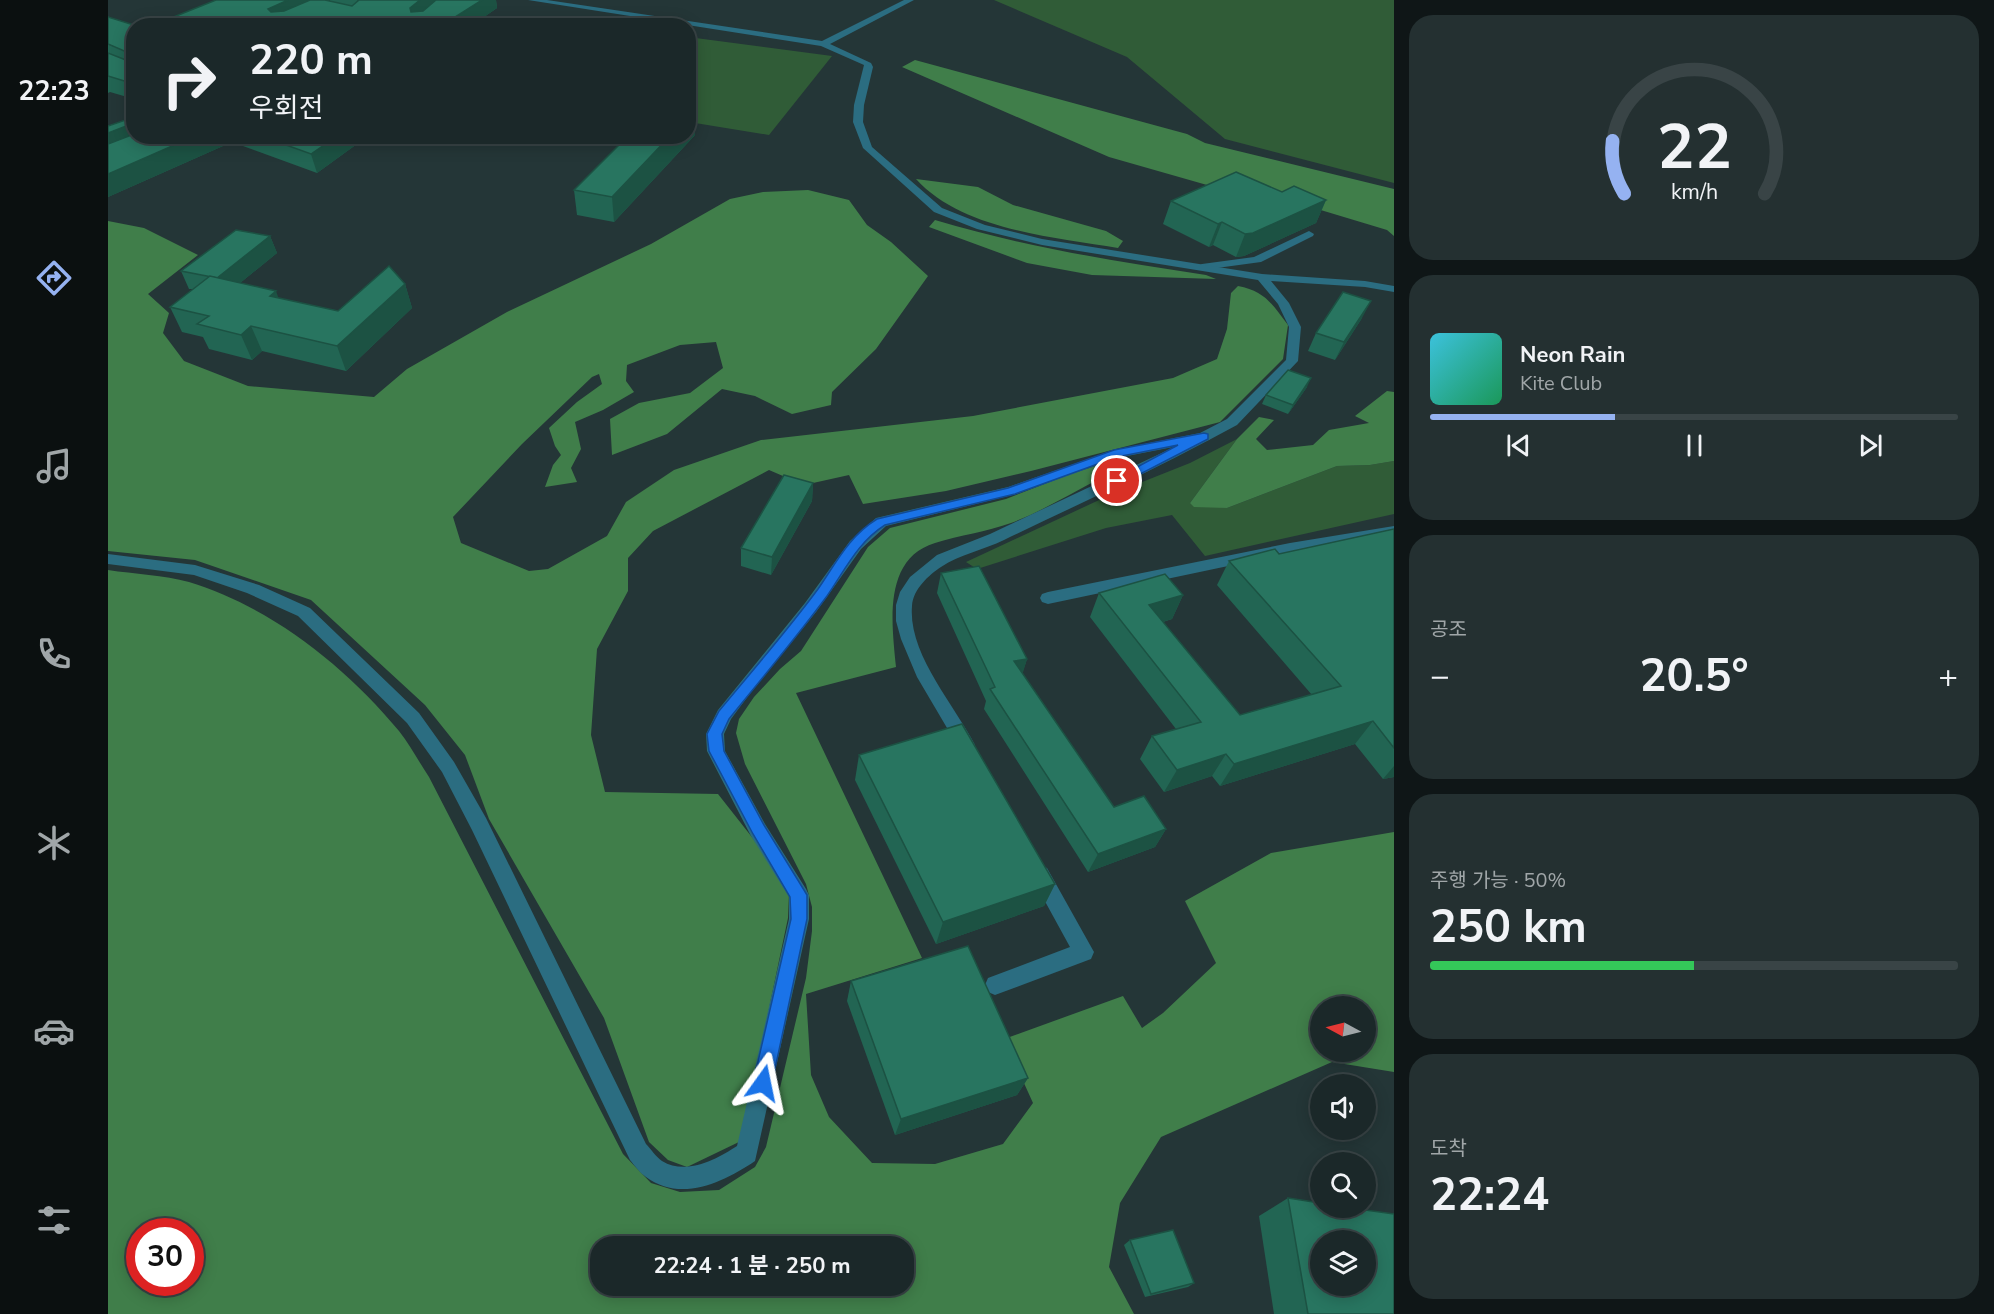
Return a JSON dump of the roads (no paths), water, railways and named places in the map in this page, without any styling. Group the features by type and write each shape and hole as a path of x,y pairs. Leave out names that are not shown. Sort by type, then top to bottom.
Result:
{"street":[{"path":"532,0 651,18"},
{"path":"823,44 909,0"},
{"path":"696,25 823,44 867,63 869,67 859,105 858,122 868,148 938,210 981,227 1042,242 1262,277 1365,284 1394,289"},
{"path":"1202,267 1257,260 1309,234"},
{"path":"974,760 922,669 905,630 904,605 913,583 937,562 980,545 1155,464 1232,422 1292,361 1295,327 1283,303 1262,277"},
{"path":"108,559 195,570 253,589 304,612 413,718 448,767 479,824 638,1152 657,1172 686,1179 721,1170 747,1153 799,919 799,895 758,830 716,751 715,734 730,706 822,593 855,544 868,530 881,522 1011,491 1114,454 1204,437"},
{"path":"1048,598 1290,548 1394,531"},
{"path":"995,985 1084,952 1032,861"}]}
